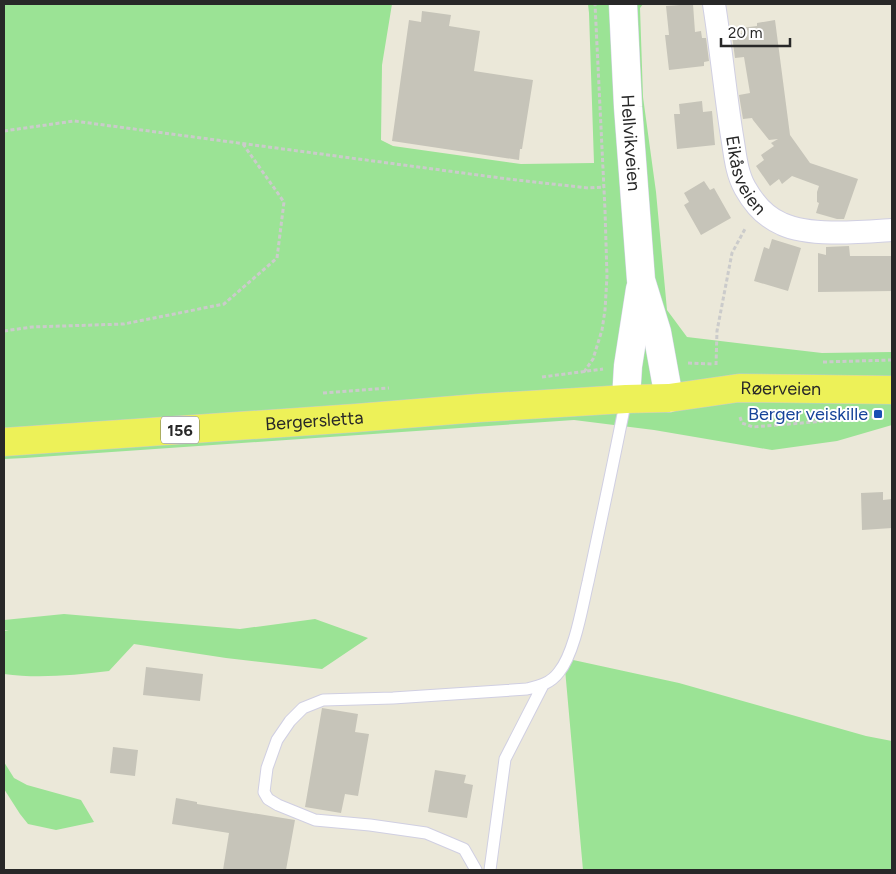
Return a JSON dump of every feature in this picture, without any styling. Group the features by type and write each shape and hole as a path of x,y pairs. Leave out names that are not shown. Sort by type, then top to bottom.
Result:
{"main road":[{"name":"Hellvikveien","path":"623,4 628,108 641,280 657,332 668,398"},
{"name":"Hellvikveien","path":"626,399 628,366 641,280"},
{"name":"Røerveien","path":"626,399 668,398 739,407 892,390"},
{"name":"Bergersletta","path":"4,442 626,399"}],"street":[{"name":"Eikåsveien","path":"714,4 738,171 744,187 758,207 769,217 797,229 846,232 892,230"}],"lane":[{"path":"476,870 464,849 426,833 315,820 278,804 268,799 264,792 267,768 277,740 290,721 303,708 323,700 393,698 527,689 543,685 553,679 561,670 570,653 581,612 610,482 626,399"},
{"path":"490,870 505,759 543,685"}],"path":[{"path":"584,372 593,359 602,330 607,276 595,4"},
{"path":"4,131 74,122 508,179 588,188 604,187"},
{"path":"4,331 32,327 124,324 224,304 276,258 284,202 242,144"},
{"path":"716,365 717,331 732,253 758,207"},
{"path":"740,417 742,423 753,427 882,416"}],"green space":[{"path":"4,4 392,4 382,65 381,140 393,146 521,164 594,163 588,4 643,4 640,8 643,97 656,192 667,310 687,337 822,353 892,352 892,425 837,441 772,450 654,430 574,420 4,459"},
{"path":"64,614 240,629 315,619 368,638 322,669 226,658 134,644 109,671 43,676 4,674 4,631 9,630 4,630 4,620"},
{"path":"564,658 679,683 866,736 892,741 892,870 583,870"},
{"path":"4,762 14,778 27,785 81,800 94,822 56,830 28,824 4,789"}],"building":[{"path":"693,4 695,32 701,31 702,38 706,38 709,61 704,62 704,66 669,70 665,35 669,35 666,6"},
{"path":"422,11 451,15 449,26 480,31 474,71 533,80 519,160 392,141 409,20 421,22"},
{"path":"775,20 790,135 810,163 858,179 844,219 816,213 819,203 817,202 817,192 819,186 792,176 782,184 779,179 770,186 756,166 764,160 761,155 774,146 771,143 778,139 769,140 752,118 743,119 739,95 750,93 744,57 735,58 732,35 742,33 741,28 757,26 757,23"},
{"path":"702,101 703,112 712,111 715,145 677,149 674,114 680,114 679,104"},
{"path":"704,181 710,190 714,188 731,218 701,235 684,205 689,202 684,193"},
{"path":"772,239 801,248 788,291 754,281 764,247 769,249"},
{"path":"849,246 850,256 892,256 892,291 818,292 818,253 826,255 826,247"},
{"path":"883,492 883,500 892,499 892,528 862,530 861,493"},
{"path":"146,667 203,674 200,701 143,695"},
{"path":"322,708 358,714 355,732 369,734 358,796 345,794 341,813 305,807"},
{"path":"113,747 138,750 135,776 110,773"},
{"path":"435,770 466,775 464,783 473,785 467,818 428,812"},
{"path":"176,798 197,802 197,804 295,820 286,870 223,870 229,833 172,824"}],"place":[{"name":"Berger veiskille","path":"878,414"}]}
